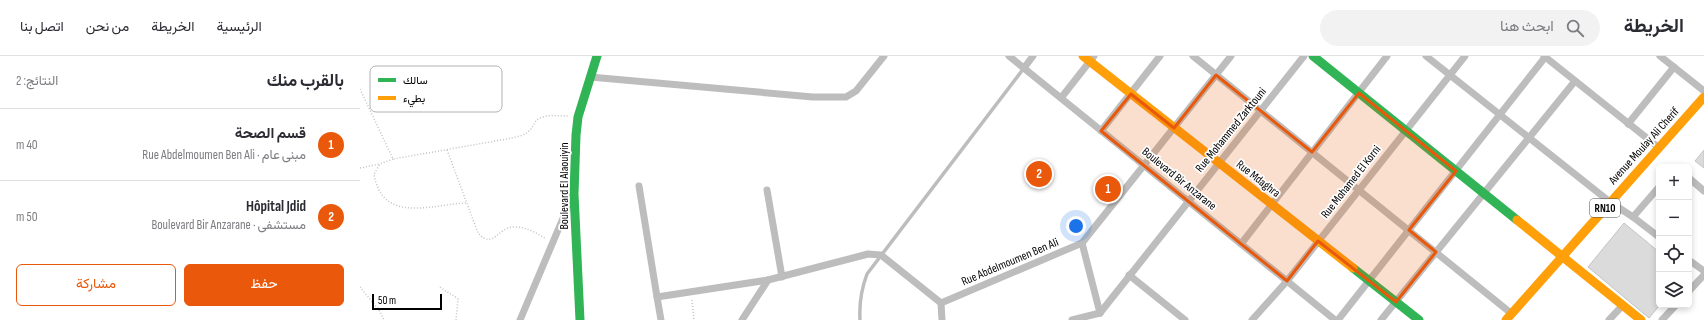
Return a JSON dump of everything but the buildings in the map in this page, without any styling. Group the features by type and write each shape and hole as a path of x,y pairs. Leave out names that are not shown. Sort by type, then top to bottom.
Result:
{"street":[{"name":"Boulevard El Alaouiyin","path":"580,320 574,194 578,116 598,56"},
{"path":"590,77 813,96 846,97 856,91 884,56"},
{"name":"Boulevard Bir Anzarane","path":"1009,56 1337,320"},
{"path":"1024,68 1033,56"},
{"path":"1101,131 1160,56"},
{"path":"1194,56 1436,252 1509,317"},
{"name":"Rue Abdelmoumen Ben Ali","path":"941,303 1082,243 1231,56"},
{"name":"Rue Mohammed Zarktouni","path":"1100,313 1304,56"},
{"path":"1313,56 1641,320"},
{"path":"1241,244 1387,56"},
{"path":"1426,56 1610,202 1658,236"},
{"name":"Rue Mohamed El Korni","path":"1252,320 1287,281 1465,56"},
{"path":"1337,320 1456,171 1545,56 1658,147"},
{"path":"1660,56 1704,91"},
{"path":"1061,98 1089,58"},
{"name":"Rue Mdaghra","path":"1089,58 1131,94 1419,320"},
{"path":"1628,124 1674,67"},
{"path":"1382,320 1575,81"},
{"name":"Avenue Moulay Ali Cherif","path":"1509,317 1658,147 1704,97"},
{"path":"1692,181 1704,191"},
{"path":"639,186 656,297 661,320"},
{"path":"767,190 782,277"},
{"path":"1633,217 1656,190"},
{"path":"520,320 552,241 574,194"},
{"path":"1072,320 1100,313 1082,243"},
{"path":"656,297 768,280 855,256 868,254 881,255 941,303 942,320"},
{"path":"1692,262 1704,271"},
{"path":"1129,275 1185,320"},
{"path":"1692,288 1704,275"},
{"path":"742,320 768,280"},
{"path":"1609,320 1622,305"},
{"path":"1662,320 1673,308"}],"lane":[{"path":"860,320 859,304 861,289 867,274 1024,68"}],"path":[{"path":"360,89 370,110"},
{"path":"371,112 393,159"},
{"path":"360,168 380,164 393,159 447,150 524,134 531,130 536,120 541,118 551,116 578,116"},
{"path":"447,150 478,233 483,239 492,239 506,228 515,226 526,229 552,241"},
{"path":"380,164 374,174 375,181 386,199 397,206 419,209 467,203"},
{"path":"360,287 379,310 384,320"},
{"path":"440,287 458,299 456,320"},
{"path":"691,292 694,320"}],"highlighted area":[{"path":"1216,75 1312,152 1359,93 1456,171 1409,230 1436,252 1396,302 1318,241 1287,281 1101,131 1131,94 1174,128"}],"traffic: fast":[{"path":"580,320 574,194 576,135 578,117 597,56"},
{"path":"1313,56 1517,220"},
{"path":"1353,268 1419,320"}],"traffic: slow":[{"path":"1083,56 1353,268"},
{"path":"1506,320 1704,97"},
{"path":"1517,220 1641,320"}],"place":[{"name":"Hôpital Jdid","path":"1039,174"},
{"name":"قسم الصحة","path":"1108,189"}]}
